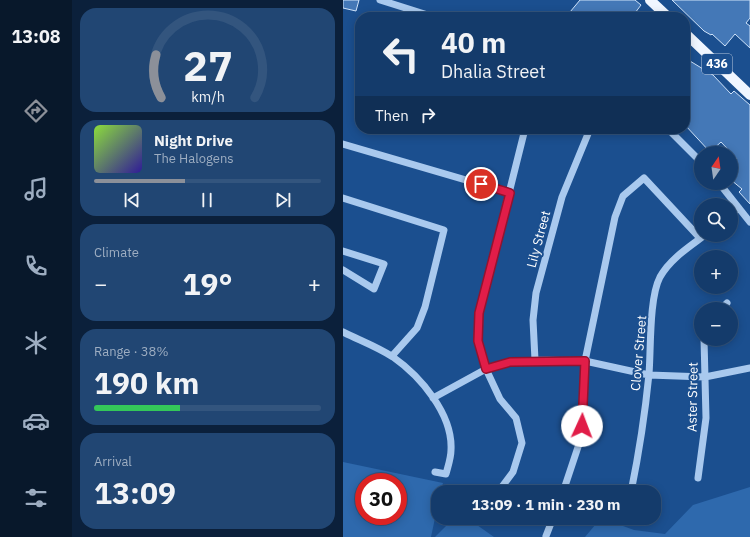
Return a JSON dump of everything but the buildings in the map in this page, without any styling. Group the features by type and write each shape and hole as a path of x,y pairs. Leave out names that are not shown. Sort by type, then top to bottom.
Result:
{"main road":[{"path":"650,0 660,12"},
{"name":"436","path":"690,38 750,95"}],"street":[{"path":"380,0 418,12"},
{"path":"503,485 513,472 522,443 516,418 500,399 486,369 478,341 479,313 524,134"},
{"name":"Lily Street","path":"535,360 533,320 536,293 562,198 588,134"},
{"path":"673,134 694,155"},
{"path":"343,144 510,193"},
{"path":"565,485 581,438 585,361 615,217 623,196 644,178 694,229"},
{"path":"725,190 750,222"},
{"path":"343,198 444,230 425,307 417,328 392,356"},
{"name":"Clover Street","path":"632,485 641,443 649,374 655,296 660,277 674,259 696,242"},
{"path":"343,251 384,264 374,289 343,270"},
{"path":"343,332 392,356 414,374 433,398 448,428 451,450 446,474 435,472"},
{"name":"Aster Street","path":"698,478 706,418 704,346"},
{"path":"433,398 486,369 510,362 535,360 585,361 649,374 705,378 750,368"},
{"path":"546,536 550,525"}],"shaded area":[{"path":"343,462 395,473 355,473 355,525 407,525 407,475 443,483 443,485 431,485 431,525 434,525 431,537 343,537"},
{"path":"750,487 750,537 585,537 595,525 620,525 634,530 665,534 693,505"},
{"path":"447,525 477,525 494,537 435,537"}],"route":[{"path":"481,184 510,193 479,313 478,341 486,369 510,362 535,360 585,361 582,426"}]}
